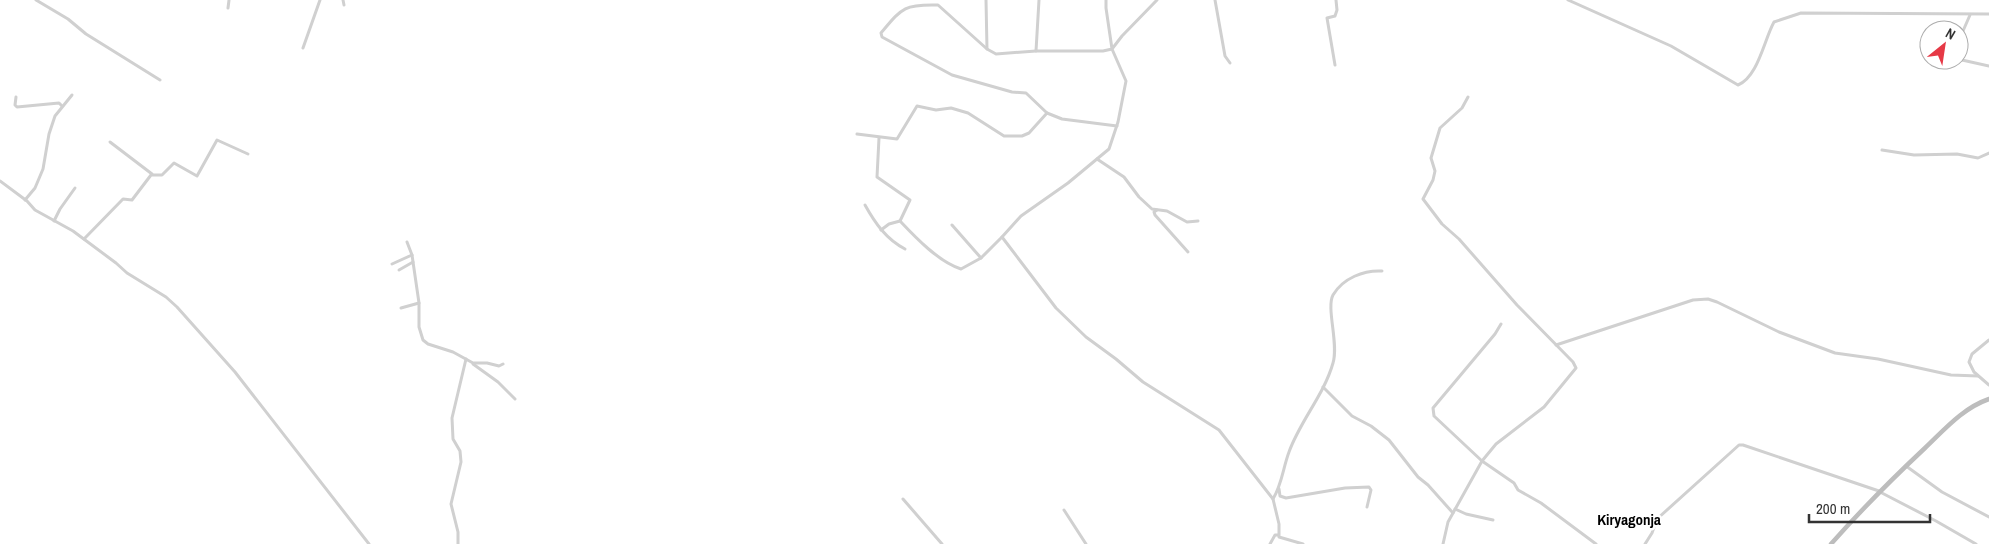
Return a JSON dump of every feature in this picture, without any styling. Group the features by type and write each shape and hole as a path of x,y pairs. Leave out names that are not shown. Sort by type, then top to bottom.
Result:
{"street":[{"path":"36,0 160,80"},
{"path":"228,8 229,0"},
{"path":"303,48 320,0"},
{"path":"342,0 344,5"},
{"path":"986,0 987,49"},
{"path":"1036,51 1039,0"},
{"path":"900,221 916,238 954,267 962,269 981,258 1021,216 1068,183 1109,149 1117,126 1126,81 1112,49 1106,0"},
{"path":"1112,49 1157,0"},
{"path":"1215,0 1225,56 1230,63"},
{"path":"1335,65 1328,18 1335,16 1337,10 1336,0"},
{"path":"1568,0 1671,46 1738,85 1744,82 1751,74 1774,22 1801,13 1989,14"},
{"path":"1112,49 996,54 987,49 938,5 923,5 901,10 881,33 882,37 952,75 1012,92 1026,93 1047,113 1062,119 1117,126"},
{"path":"1968,20 1970,15"},
{"path":"1969,62 1989,66"},
{"path":"25,200 35,188 44,170 51,126 62,106 72,95"},
{"path":"16,97 15,105 17,107 59,103 62,106"},
{"path":"1443,544 1445,531 1455,508 1482,461 1496,444 1544,407 1575,371 1575,365 1517,305 1459,239 1442,224 1422,198 1436,171 1431,158 1440,128 1462,108 1468,97"},
{"path":"857,134 897,139 917,106 936,110 951,108 968,113 1004,136 1022,136 1029,133 1047,113"},
{"path":"879,138 877,177 910,200 900,221 889,224 881,230"},
{"path":"110,142 153,175 162,175 174,162 197,176 217,140 248,154"},
{"path":"1882,150 1914,155 1957,154 1978,158 1989,153"},
{"path":"1097,159 1124,177 1139,197 1152,210 1167,211 1187,222 1198,221"},
{"path":"84,239 123,199 132,200 153,175"},
{"path":"0,181 35,210 64,225 126,273 166,297 178,308 235,372 369,544"},
{"path":"54,221 75,188"},
{"path":"865,205 881,230 892,242 905,249"},
{"path":"1157,210 1154,212 1155,215 1188,252"},
{"path":"952,225 981,258"},
{"path":"1002,237 1068,321 1143,382 1219,430 1273,499 1279,524 1278,535"},
{"path":"407,242 412,254 419,303 419,326 423,340 473,363 498,382 515,399"},
{"path":"392,264 412,254"},
{"path":"399,270 413,262"},
{"path":"1273,499 1279,489 1289,452 1334,363 1335,352 1330,305 1332,296 1340,286 1353,277 1371,271 1382,271"},
{"path":"1556,345 1693,300 1708,299 1779,332 1835,353 1951,375 1978,376"},
{"path":"401,308 419,303"},
{"path":"1501,324 1495,334 1444,393 1432,410 1436,418 1482,461 1514,483 1518,490 1541,503 1596,544"},
{"path":"1989,340 1969,357 1970,366 1989,385"},
{"path":"458,544 458,532 451,504 461,462 460,451 453,440 452,418 466,359"},
{"path":"473,363 487,363 499,366 503,364"},
{"path":"1323,387 1352,416 1372,426 1390,440 1418,477 1428,485 1453,513"},
{"path":"1831,544 1879,491 1959,416 1975,404 1989,399"},
{"path":"1645,544 1652,533 1657,519 1739,445 1879,491 1936,520 1976,544"},
{"path":"1906,466 1945,494 1989,517"},
{"path":"1279,489 1280,496 1286,498 1344,488 1369,487 1371,490 1367,507"},
{"path":"903,499 942,544"},
{"path":"1455,508 1466,514 1493,520"},
{"path":"1064,510 1086,544"},
{"path":"1270,544 1275,535 1278,535"},
{"path":"1278,535 1283,539 1303,544"}],"district":[{"name":"Kiryagonja","path":"1629,520"}]}
